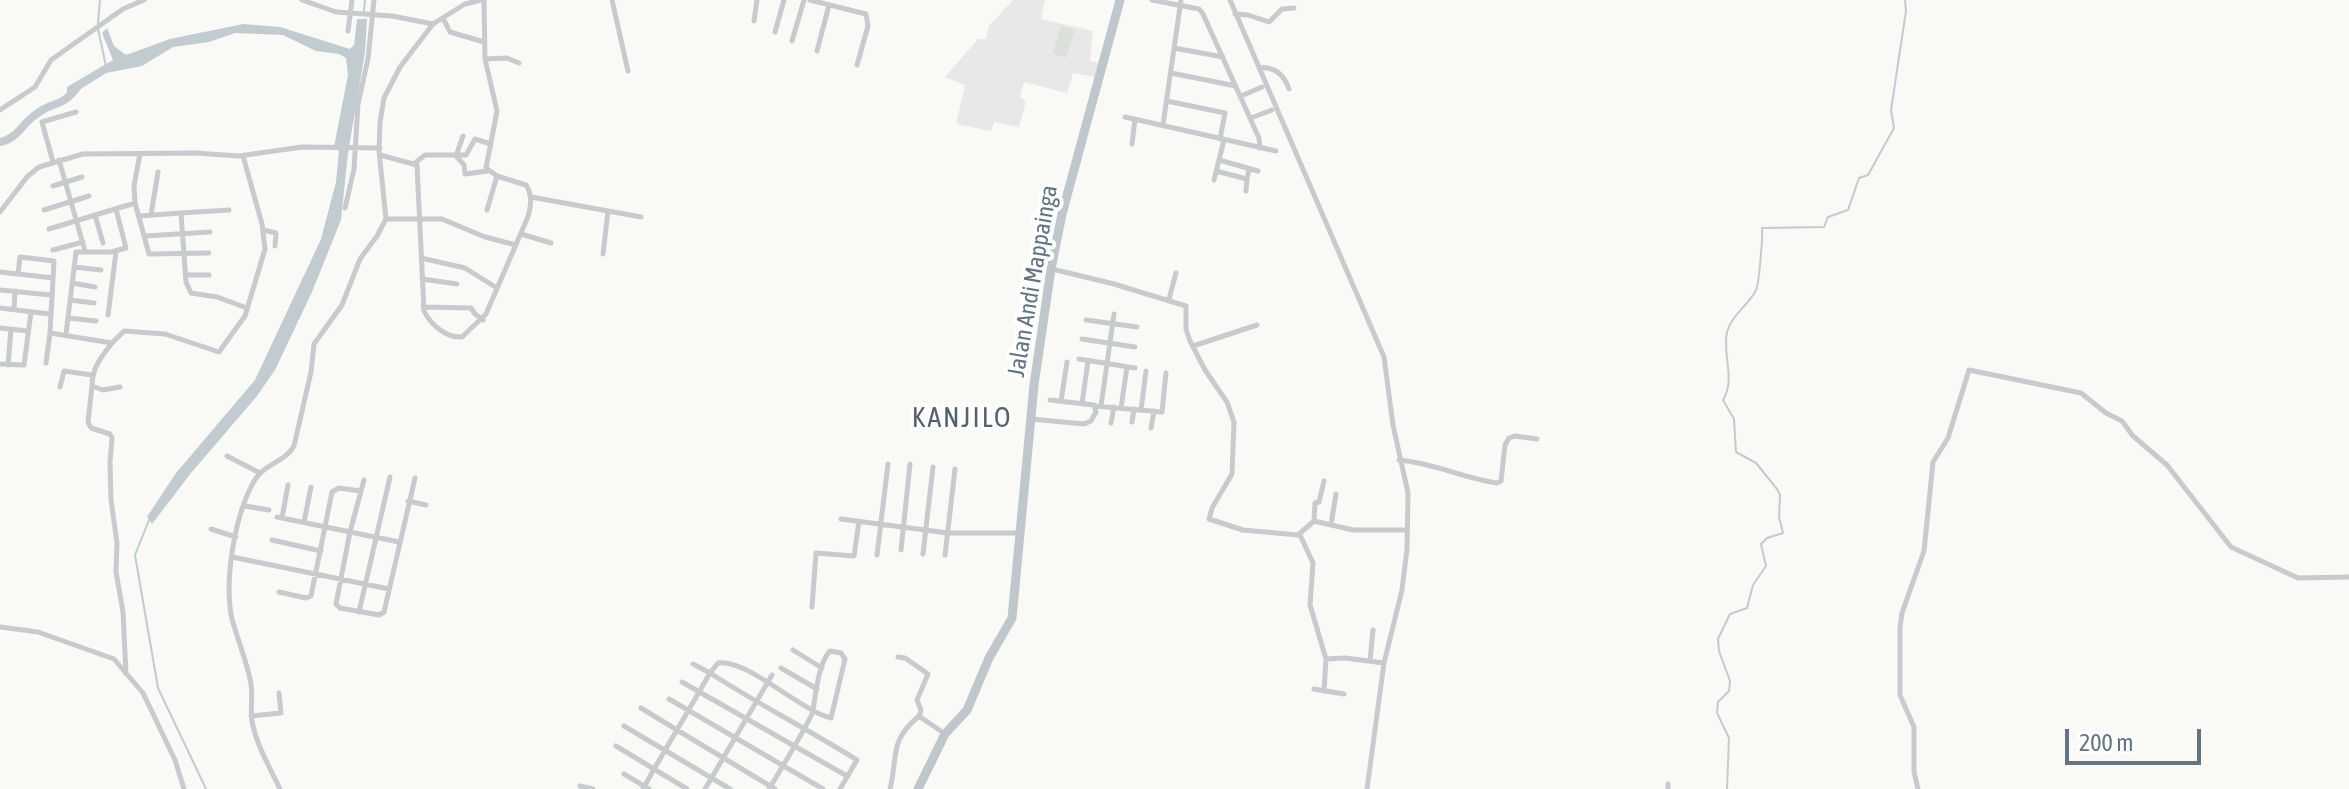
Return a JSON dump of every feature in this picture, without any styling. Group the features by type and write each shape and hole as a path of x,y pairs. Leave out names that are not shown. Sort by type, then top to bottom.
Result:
{"main road":[{"name":"Jalan Andi Mappainga","path":"918,789 945,734 967,710 989,658 1012,618 1030,419 1051,269 1062,214 1120,0"}],"street":[{"path":"0,110 35,87 51,60 106,20 144,0"},
{"path":"302,0 336,12 433,24"},
{"path":"348,31 352,0"},
{"path":"345,208 354,169 352,147 374,0"},
{"path":"280,789 251,716 251,684 231,612 229,582 236,537 249,490 260,473 292,450 300,427 314,344 342,305 360,259 386,219 380,152 381,110 386,92 400,67 433,24 465,4 482,0 485,59 497,111 486,164 488,171"},
{"path":"612,0 628,71"},
{"path":"754,21 757,0"},
{"path":"775,32 784,0"},
{"path":"792,41 804,0"},
{"path":"810,0 866,14 868,18 857,65"},
{"path":"1152,0 1199,9 1251,118 1260,148"},
{"path":"1230,0 1383,352 1399,460 1408,493 1402,590 1384,663 1367,789"},
{"path":"1163,125 1180,3"},
{"path":"817,51 829,5"},
{"path":"1235,14 1269,22 1282,9 1294,8"},
{"path":"443,18 449,32 484,42"},
{"path":"1174,48 1223,57"},
{"path":"485,59 506,58 519,63"},
{"path":"1259,68 1270,68 1280,73 1289,89"},
{"path":"1171,73 1236,86"},
{"path":"1241,96 1262,87"},
{"path":"1167,101 1225,113 1214,180"},
{"path":"1251,118 1272,110"},
{"path":"76,112 42,122 65,182 85,251"},
{"path":"1125,117 1276,151"},
{"path":"1132,144 1135,119"},
{"path":"456,156 463,136"},
{"path":"415,163 425,155 466,155 475,139 491,144"},
{"path":"0,212 32,172 83,154 243,156 302,147 352,147 380,152 415,163 418,167 423,307 429,320 455,338 466,335 483,320 529,214 531,197 526,185 488,171 465,174 464,165 456,156"},
{"path":"140,154 134,186 135,203 150,255 209,253"},
{"path":"126,674 124,621 116,572 117,543 111,500 112,437 89,424 92,375 112,343 124,331 157,333 218,353 241,324 264,253 263,230 243,156"},
{"path":"1219,160 1258,171"},
{"path":"1246,191 1249,169"},
{"path":"1216,171 1247,179"},
{"path":"151,215 158,172"},
{"path":"487,210 497,176"},
{"path":"53,186 82,177"},
{"path":"44,210 89,196"},
{"path":"531,197 641,217"},
{"path":"49,229 135,203"},
{"path":"66,334 77,251 116,252 126,247 116,209"},
{"path":"139,216 229,210"},
{"path":"603,254 608,211"},
{"path":"181,213 186,275 193,295 217,297 247,308"},
{"path":"95,215 103,243"},
{"path":"386,219 442,219 476,234 516,245"},
{"path":"263,230 276,233 275,246"},
{"path":"145,236 210,232"},
{"path":"521,234 551,243"},
{"path":"53,250 83,242"},
{"path":"108,315 116,252"},
{"path":"18,274 20,257 54,261 46,363"},
{"path":"421,258 465,268 497,288"},
{"path":"74,267 101,270"},
{"path":"1051,269 1186,306 1186,329 1193,346 1227,402 1234,422 1232,474 1209,519 1243,530 1300,535"},
{"path":"0,272 53,278"},
{"path":"1169,299 1176,273"},
{"path":"186,275 209,275"},
{"path":"422,279 457,284"},
{"path":"72,283 95,287"},
{"path":"0,290 51,295"},
{"path":"14,309 15,291"},
{"path":"70,300 94,303"},
{"path":"423,307 471,308 483,320"},
{"path":"0,308 50,314"},
{"path":"0,364 24,365 31,312"},
{"path":"1030,419 1084,424 1091,421 1096,412 1114,314"},
{"path":"68,318 96,321"},
{"path":"1086,320 1137,327"},
{"path":"1193,346 1257,325"},
{"path":"0,328 28,331"},
{"path":"8,365 11,329"},
{"path":"50,333 112,343"},
{"path":"1082,339 1135,347"},
{"path":"1079,359 1135,368"},
{"path":"1082,404 1088,361"},
{"path":"1061,401 1067,362"},
{"path":"1111,423 1118,408 1127,367"},
{"path":"1918,789 1914,727 1900,695 1900,627 1924,551 1933,465 1948,438 1969,370 2081,393 2106,413 2122,421 2133,436 2167,465 2231,547 2298,578 2349,577"},
{"path":"60,387 64,371 92,375"},
{"path":"1132,422 1146,371"},
{"path":"1050,400 1162,412 1166,373"},
{"path":"92,386 103,390 120,387"},
{"path":"1151,428 1154,411"},
{"path":"1399,460 1429,463 1463,476 1497,483 1501,481 1505,445 1509,438 1537,439"},
{"path":"227,456 260,473"},
{"path":"877,555 888,464"},
{"path":"901,550 910,464"},
{"path":"923,554 933,467"},
{"path":"945,555 955,469"},
{"path":"359,612 390,477"},
{"path":"364,480 350,532 337,605 359,612 382,614 415,478"},
{"path":"1300,535 1314,521 1315,503 1319,502 1324,481"},
{"path":"288,485 280,517 399,542"},
{"path":"304,522 311,487"},
{"path":"279,592 309,598 333,490 361,491"},
{"path":"1331,525 1336,494"},
{"path":"408,501 426,505"},
{"path":"245,506 269,510"},
{"path":"841,519 948,533 1022,533"},
{"path":"812,607 816,553 854,556 859,521"},
{"path":"1314,521 1353,530 1407,530"},
{"path":"211,529 236,537"},
{"path":"1300,535 1313,563 1310,605 1326,659 1324,691"},
{"path":"272,540 321,551"},
{"path":"232,557 389,589"},
{"path":"0,627 38,632 114,659 141,689 179,771 184,789"},
{"path":"1370,661 1373,630"},
{"path":"793,650 822,668"},
{"path":"624,774 645,788 654,769 666,750 677,730 688,710 718,663 724,662 813,710 832,718 845,656 828,652 813,710 772,788 724,758 677,730 641,708"},
{"path":"890,789 895,748 905,730 919,716 921,710 917,700 928,674 905,658 898,657"},
{"path":"1326,659 1384,663"},
{"path":"693,664 857,760 840,789"},
{"path":"781,668 817,689"},
{"path":"705,789 772,675"},
{"path":"682,682 847,776"},
{"path":"1314,689 1344,694"},
{"path":"251,716 281,713 279,693"},
{"path":"669,699 823,789"},
{"path":"919,716 945,734"},
{"path":"624,726 730,789"},
{"path":"616,746 687,789"},
{"path":"580,786 593,789"}],"shaded area":[{"path":"1013,0 1045,0 1041,19 1093,31 1090,61 1100,63 1095,77 1073,73 1067,93 1024,82 1020,97 1026,101 1019,127 994,122 991,131 956,124 965,85 945,77 978,39 986,39 989,26"},
{"path":"357,19 367,19 365,52 348,153 341,220 312,292 275,370 152,524 147,517 176,473 255,380 321,239 336,182 339,151 334,147 348,75 346,58 316,51 283,35 235,33 209,42 173,47 142,66 106,73 76,92 67,92 67,87 113,60 102,33 107,28 114,46 126,55 170,39 243,24 280,27 350,49 354,45"},
{"path":"1061,26 1075,30 1066,58 1053,53"}],"waterway":[{"path":"98,23 100,0"},
{"path":"364,11 365,0"},
{"path":"1727,789 1729,738 1717,713 1718,702 1729,691 1730,681 1718,639 1730,614 1747,608 1753,585 1766,566 1761,544 1767,538 1783,533 1777,489 1756,463 1736,452 1734,419 1723,400 1729,375 1727,332 1756,290 1762,228 1824,227 1828,217 1848,210 1859,178 1868,175 1894,128 1891,110 1905,0"},
{"path":"98,29 106,66"},
{"path":"0,142 15,134 42,110 67,98 78,86"},
{"path":"149,520 135,555 158,688 206,789"}],"district":[{"name":"KANJILO","path":"962,418"}]}
